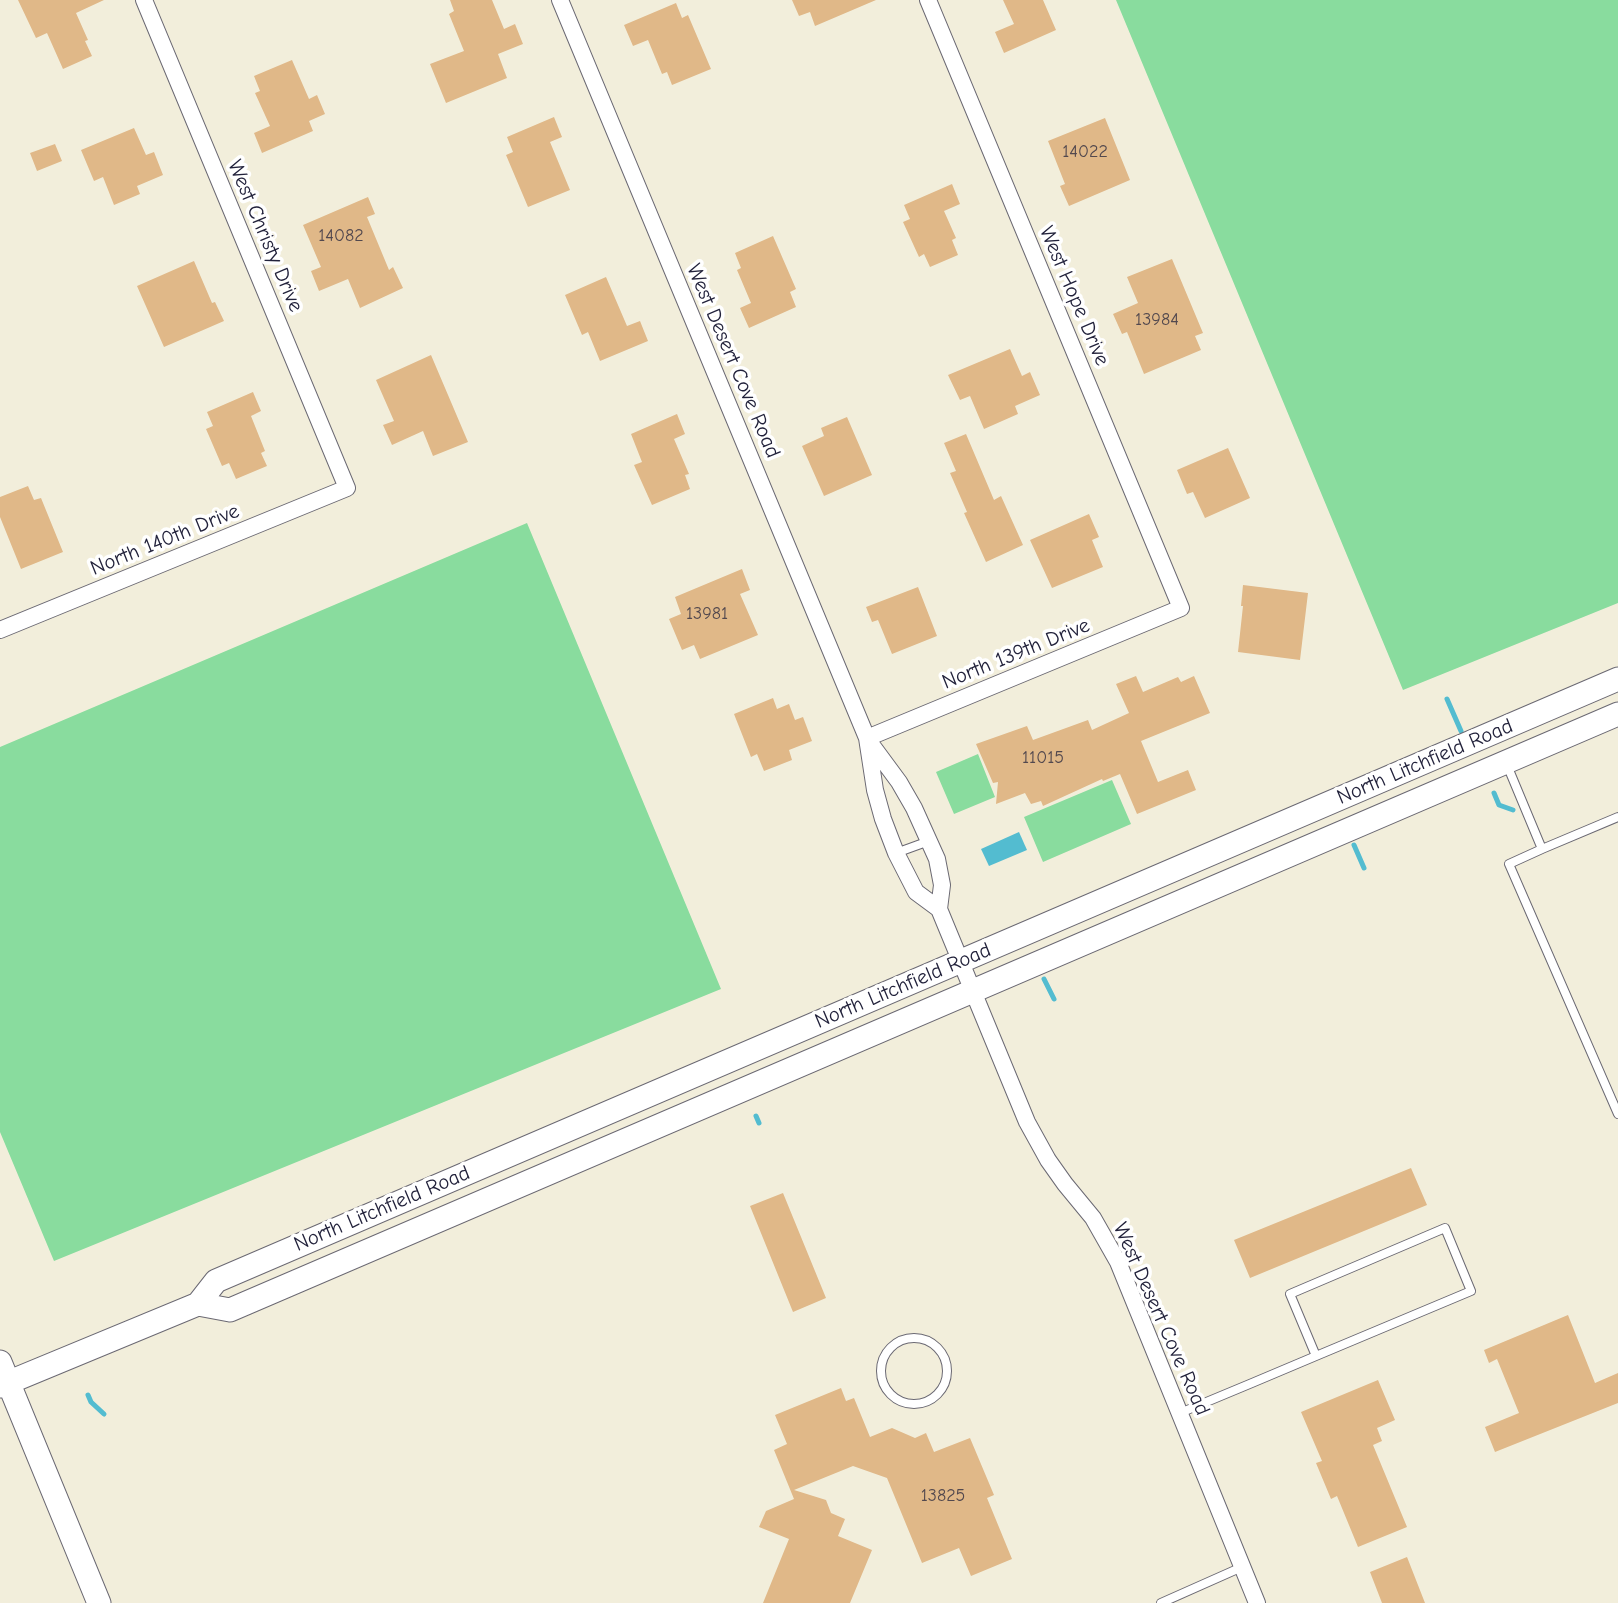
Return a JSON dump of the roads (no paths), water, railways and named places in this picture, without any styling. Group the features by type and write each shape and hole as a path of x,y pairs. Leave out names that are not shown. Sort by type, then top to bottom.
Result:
{"main road":[{"name":"North Litchfield Road","path":"198,1304 216,1281 1618,679"},
{"path":"1506,762 1510,751 1525,734 1618,694"},
{"name":"North Litchfield Road","path":"3,1377 198,1304 230,1310 1618,715"},
{"path":"633,1138 633,1126 640,1115 698,1088 710,1068"},
{"path":"3,1377 99,1603"}],"street":[{"name":"West Christy Drive","path":"144,0 347,488"},
{"name":"West Desert Cove Road","path":"560,0 867,738 899,782 937,859 942,885 939,909 1034,1135 1065,1184 1093,1218 1114,1254 1257,1603"},
{"name":"West Hope Drive","path":"928,0 1181,608"},
{"name":"North 140th Drive","path":"0,630 347,488"},
{"name":"North 139th Drive","path":"867,738 1181,608"},
{"name":"West Desert Cove Road","path":"867,738 875,790 896,853 916,892 939,909"}],"lane":[{"path":"1506,762 1542,849"},
{"path":"1618,817 1509,864 1618,1114"},
{"path":"896,853 929,841"},
{"path":"1180,1413 1316,1356 1471,1291 1445,1228 1290,1294 1316,1356"},
{"path":"918,1338 928,1341 943,1356 947,1366 946,1377 936,1396 916,1404 906,1403 888,1391 881,1370 888,1350 907,1339 918,1338"},
{"path":"1161,1603 1242,1567"}],"water":[{"path":"1019,832 1027,850 989,866 981,849"}],"waterway":[{"path":"1447,699 1461,731"},
{"path":"1494,793 1499,805 1513,810"},
{"path":"1354,845 1364,868"},
{"path":"1044,979 1054,999"},
{"path":"756,1116 759,1123"},
{"path":"88,1395 91,1402 104,1414"}]}
